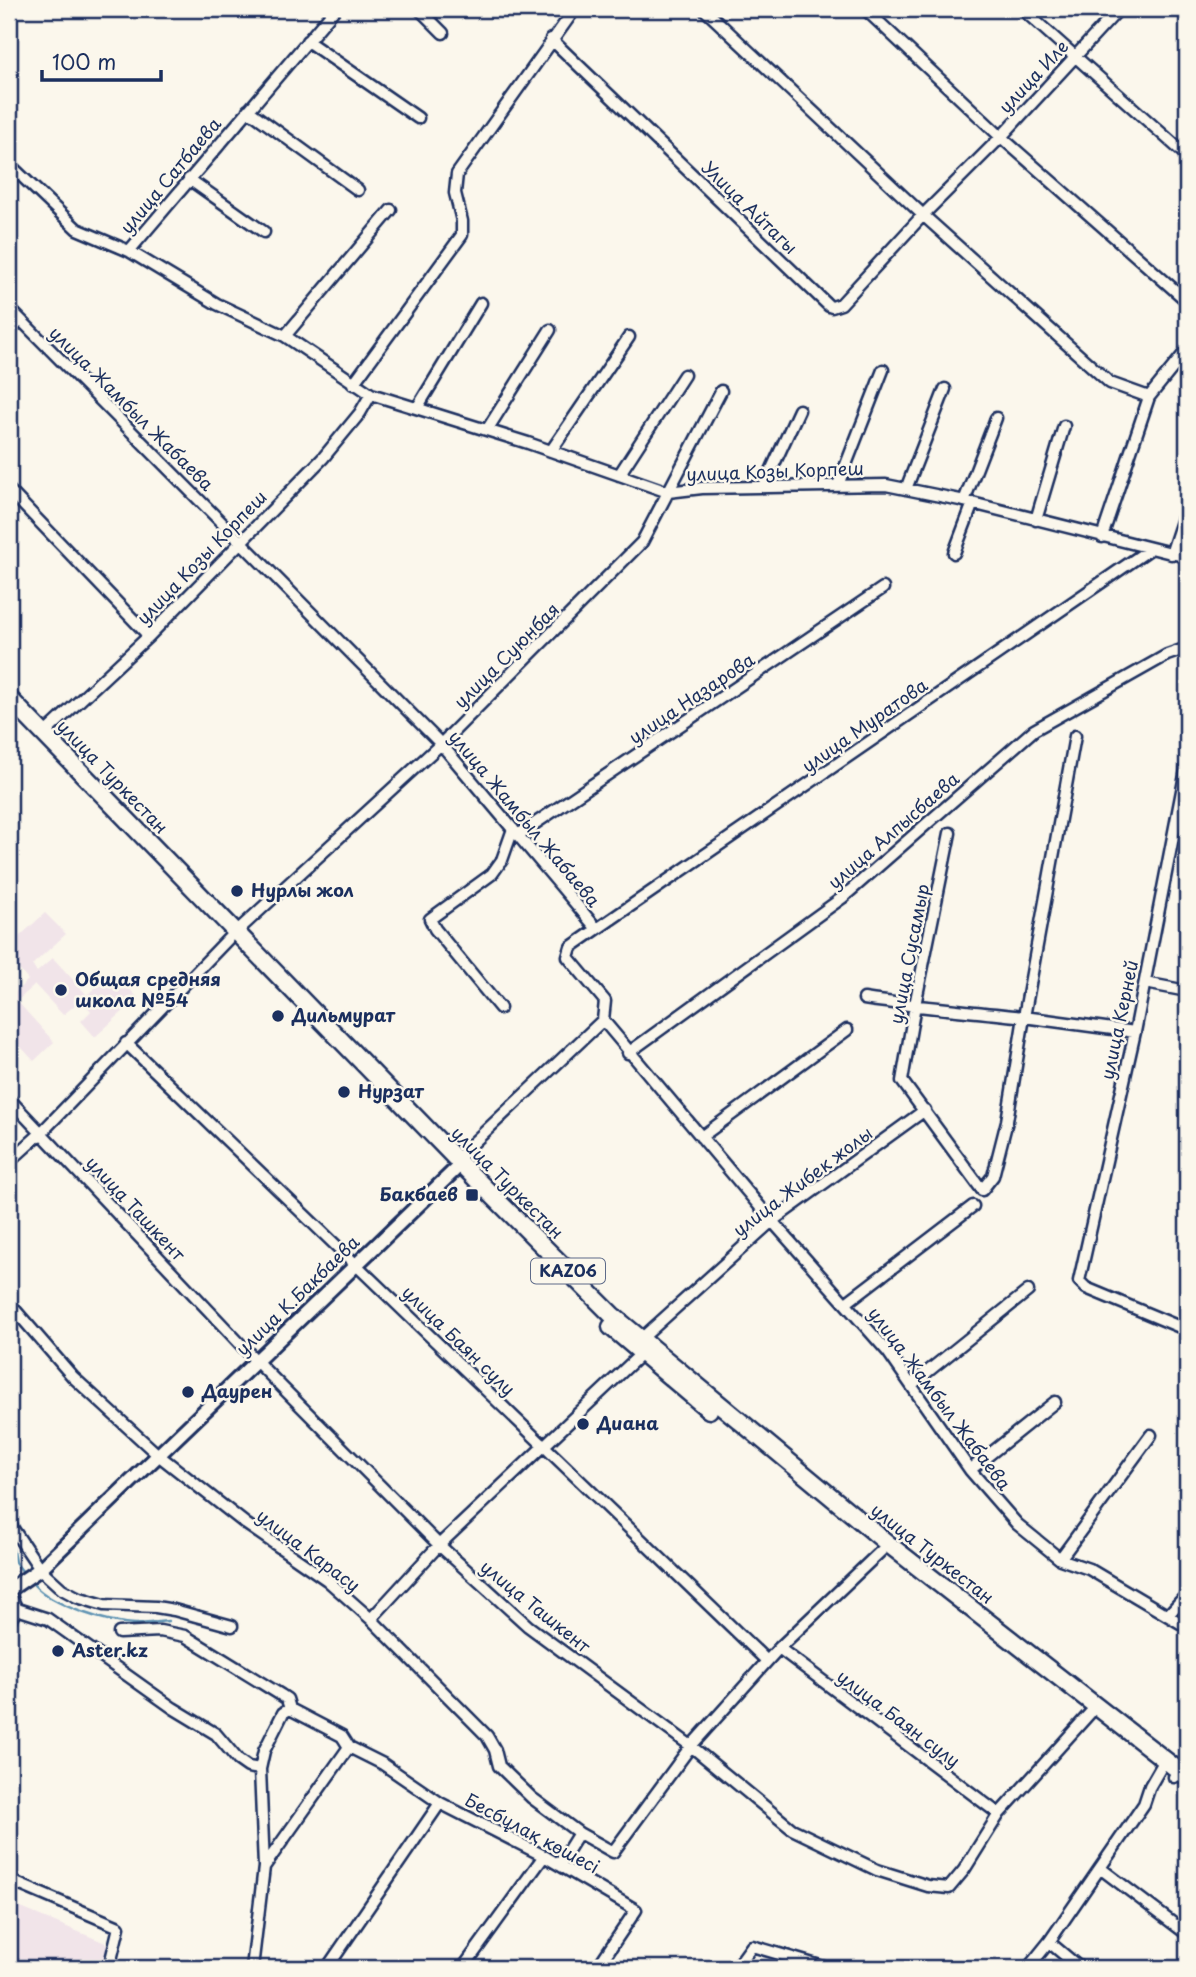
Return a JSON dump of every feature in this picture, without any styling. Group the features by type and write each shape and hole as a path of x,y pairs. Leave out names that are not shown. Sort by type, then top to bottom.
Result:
{"highway":[{"name":"улица Туркестан","path":"9,698 232,936"},
{"name":"улица Туркестан","path":"9,714 232,936 458,1168 641,1346 881,1551 1090,1713 1163,1764 1182,1771 1187,1788"},
{"name":"улица Туркестан","path":"641,1346 1163,1764"}],"street":[{"name":"улица Сатбаева","path":"9,164 76,229 129,251 335,9"},
{"path":"419,9 443,33"},
{"path":"354,384 461,235 462,221 455,193 457,174 575,9"},
{"path":"704,9 923,215 1110,383 1149,397"},
{"path":"865,9 1001,137 1187,301"},
{"path":"1022,9 1187,156"},
{"name":"улица Иле","path":"1001,137 1119,9"},
{"name":"Улица Айтагы","path":"551,39 832,307 841,304 923,215 1001,137"},
{"path":"307,41 418,118"},
{"path":"248,110 358,190"},
{"path":"189,179 264,232"},
{"path":"285,336 391,210"},
{"name":"улица Козы Корпеш","path":"129,251 217,304 285,336 371,394 551,451 668,492 764,486 886,485 968,502 1187,557"},
{"path":"416,408 481,303"},
{"name":"улица Жамбыл Жабаева","path":"9,308 441,744 597,929 571,947 568,957 605,1001 603,1020 628,1053 772,1221 888,1352 970,1471 1017,1524 1060,1559 1089,1569 1187,1627"},
{"path":"9,331 20,321"},
{"path":"486,430 550,330"},
{"path":"551,451 629,337"},
{"path":"1102,537 1149,397 1187,351"},
{"path":"838,485 883,370"},
{"path":"619,475 684,376"},
{"path":"906,489 945,388"},
{"name":"улица Суюнбая","path":"9,1162 41,1133 232,936 441,744 642,541 721,391"},
{"name":"улица Козы Корпеш","path":"44,734 149,636 323,458 360,413 371,394"},
{"path":"764,486 799,410"},
{"path":"954,553 996,418"},
{"path":"1036,520 1064,426"},
{"path":"9,490 149,636"},
{"path":"1171,554 1187,506"},
{"name":"улица Муратова","path":"597,929 1150,549"},
{"name":"улица Назарова","path":"515,832 883,588"},
{"name":"улица Алпысбаева","path":"628,1053 842,898 1034,730 1167,655 1187,648"},
{"path":"925,1110 982,1190 993,1176 1007,1121 1075,736"},
{"name":"улица Керней","path":"1187,765 1135,1032 1079,1280 1086,1289 1187,1328"},
{"path":"500,1008 435,929 430,919 492,874 515,832"},
{"name":"улица Сусамыр","path":"925,1110 902,1081 950,833"},
{"path":"1145,983 1187,991"},
{"path":"864,999 1135,1032"},
{"name":"улица К.Бакбаева","path":"9,1590 40,1569 458,1168 461,1156 472,1144 603,1020"},
{"path":"701,1138 847,1030"},
{"name":"улица Баян сулу","path":"126,1044 767,1661"},
{"name":"улица Ташкент","path":"9,1099 256,1360 439,1545 528,1626 691,1746 792,1829 877,1870 928,1886 948,1888 957,1880 999,1814 1090,1713"},
{"name":"улица Жибек жолы","path":"371,1619 439,1545 772,1221 925,1110"},
{"path":"846,1303 973,1206"},
{"path":"911,1385 1028,1291"},
{"name":"улица Карасу","path":"9,1303 73,1377 157,1454 246,1524 327,1580 371,1619 487,1736 495,1750 499,1766 532,1798 579,1833 613,1852 691,1746"},
{"path":"970,1471 1055,1402"},
{"path":"1060,1559 1151,1435"},
{"path":"9,1523 40,1569 62,1589 90,1602 165,1609 232,1626"},
{"path":"691,1746 779,1648 881,1551"},
{"path":"1168,1615 1187,1594"},
{"path":"9,1596 17,1609 48,1619 139,1685 216,1734 238,1760 248,1767 260,1769"},
{"path":"9,1622 17,1609"},
{"path":"118,1633 160,1631 185,1636 287,1699 290,1709 342,1737 349,1747 383,1764 440,1803"},
{"name":"улица Баян сулу","path":"779,1648 999,1814"},
{"path":"252,1968 264,1867 260,1769 264,1751 283,1713 290,1709"},
{"path":"264,1867 349,1747"},
{"path":"1028,1968 1049,1942 1144,1804 1163,1764"},
{"name":"Бесбұлақ көшесі","path":"327,1968 440,1803 544,1856 636,1910 597,1968"},
{"path":"559,1865 579,1833"},
{"path":"463,1968 544,1856"},
{"path":"1100,1868 1187,1934"},
{"path":"9,1880 119,1927 109,1968"},
{"path":"1049,1942 1080,1968"},
{"path":"736,1968 752,1946 827,1968"}],"shaded area":[{"name":"Общая средняя школа №54","path":"45,913 66,934 32,965 37,972 53,958 87,995 113,971 138,998 95,1037 81,1021 91,1011 81,1000 63,1015 35,985 17,1001 54,1042 34,1061 9,1034 9,998 28,980 9,958 9,946"},
{"path":"9,1903 108,1944 102,1968 9,1968"}],"waterway":[{"path":"9,1530 15,1562 23,1572"},
{"path":"34,1585 54,1600 96,1617 135,1624 168,1621"}],"place":[{"name":"Нурлы жол","path":"237,891"},
{"name":"Общая средняя школа №54","path":"61,990"},
{"name":"Дильмурат","path":"278,1016"},
{"name":"Нурзат","path":"344,1092"},
{"name":"Бакбаев","path":"472,1195"},
{"name":"Даурен","path":"188,1392"},
{"name":"Диана","path":"583,1424"},
{"name":"Aster.kz","path":"58,1651"}]}
